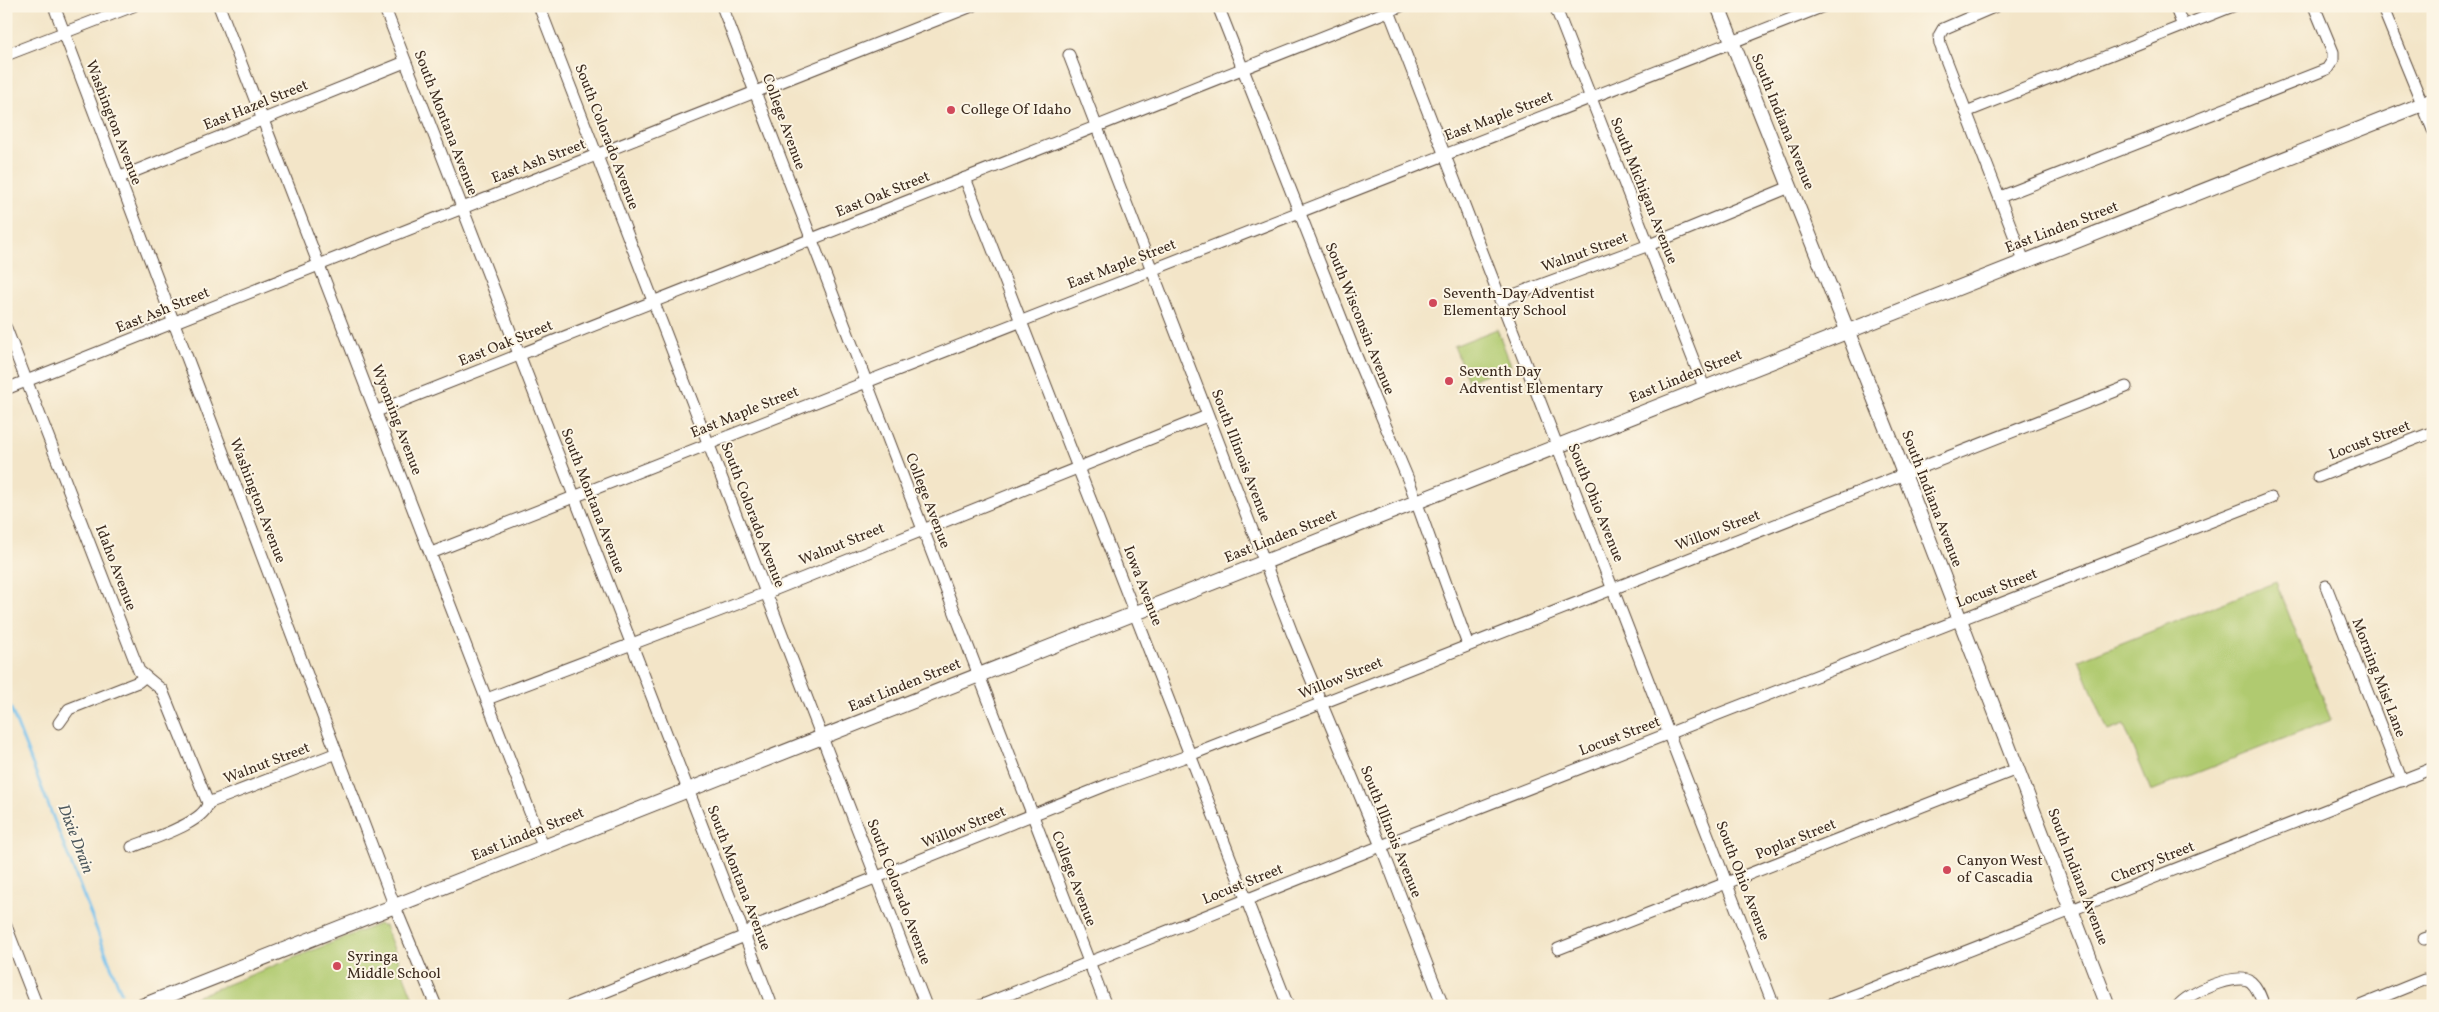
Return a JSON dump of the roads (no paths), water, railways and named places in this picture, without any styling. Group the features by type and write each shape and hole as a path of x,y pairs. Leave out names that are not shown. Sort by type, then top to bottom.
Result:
{"main road":[{"name":"South Indiana Avenue","path":"1718,6 1904,474 2073,910 2108,1006"},
{"name":"East Linden Street","path":"142,1006 1847,330 2428,102"}],"street":[{"name":"Washington Avenue","path":"54,6 395,906 436,1006"},
{"path":"6,55 133,6"},
{"name":"Wyoming Avenue","path":"219,6 377,411 543,846"},
{"name":"South Montana Avenue","path":"384,6 772,1006"},
{"name":"South Colorado Avenue","path":"539,6 926,1006"},
{"name":"College Avenue","path":"722,6 1106,1006"},
{"name":"East Ash Street","path":"6,389 972,6"},
{"name":"South Wisconsin Avenue","path":"1218,6 1357,358 1416,501 1468,645"},
{"name":"East Oak Street","path":"377,411 1401,6"},
{"name":"South Michigan Avenue","path":"1555,6 1704,387"},
{"name":"East Maple Street","path":"431,553 1300,210 1824,6"},
{"path":"1996,6 1953,23 1943,29 1939,36 1940,44 2024,261"},
{"path":"2175,6 2183,26"},
{"path":"1966,112 2233,6"},
{"path":"2000,197 2327,69 2333,60 2333,52 2314,6"},
{"path":"2382,6 2428,102 2433,130"},
{"name":"South Ohio Avenue","path":"1389,11 1774,1006"},
{"name":"South Illinois Avenue","path":"1069,55 1207,416 1443,1006"},
{"name":"East Hazel Street","path":"118,178 405,62"},
{"name":"Iowa Avenue","path":"965,178 1079,465 1288,1006"},
{"name":"Walnut Street","path":"1500,300 1649,246 1790,187"},
{"name":"Idaho Avenue","path":"6,328 139,671 162,690 207,806"},
{"name":"Willow Street","path":"570,1006 745,936 755,926 1112,784 2126,387"},
{"name":"Walnut Street","path":"487,699 766,592 1079,465 1207,416"},
{"name":"Locust Street","path":"2318,477 2433,432"},
{"name":"Locust Street","path":"980,1006 1380,846 2271,498"},
{"name":"Morning Mist Lane","path":"2326,586 2402,781"},
{"path":"59,724 70,709 138,682 144,677"},
{"name":"Walnut Street","path":"132,847 198,819 207,806 337,753"},
{"name":"Cherry Street","path":"1827,1006 2433,768"},
{"name":"Poplar Street","path":"1558,949 2017,769"},
{"path":"6,926 37,1006"},
{"path":"2178,1006 2190,995 2231,979 2242,978 2251,981 2258,990 2264,1006"},
{"path":"2360,1006 2424,980"}],"waterway":[{"name":"Dixie Drain","path":"6,696 121,992"}],"place":[{"name":"College Of Idaho","path":"951,110"},
{"name":"Seventh-Day Adventist Elementary School","path":"1433,303"},
{"name":"Seventh Day Adventist Elementary","path":"1449,381"},
{"name":"Canyon West of Cascadia","path":"1947,870"},
{"name":"Syringa Middle School","path":"337,966"}]}
